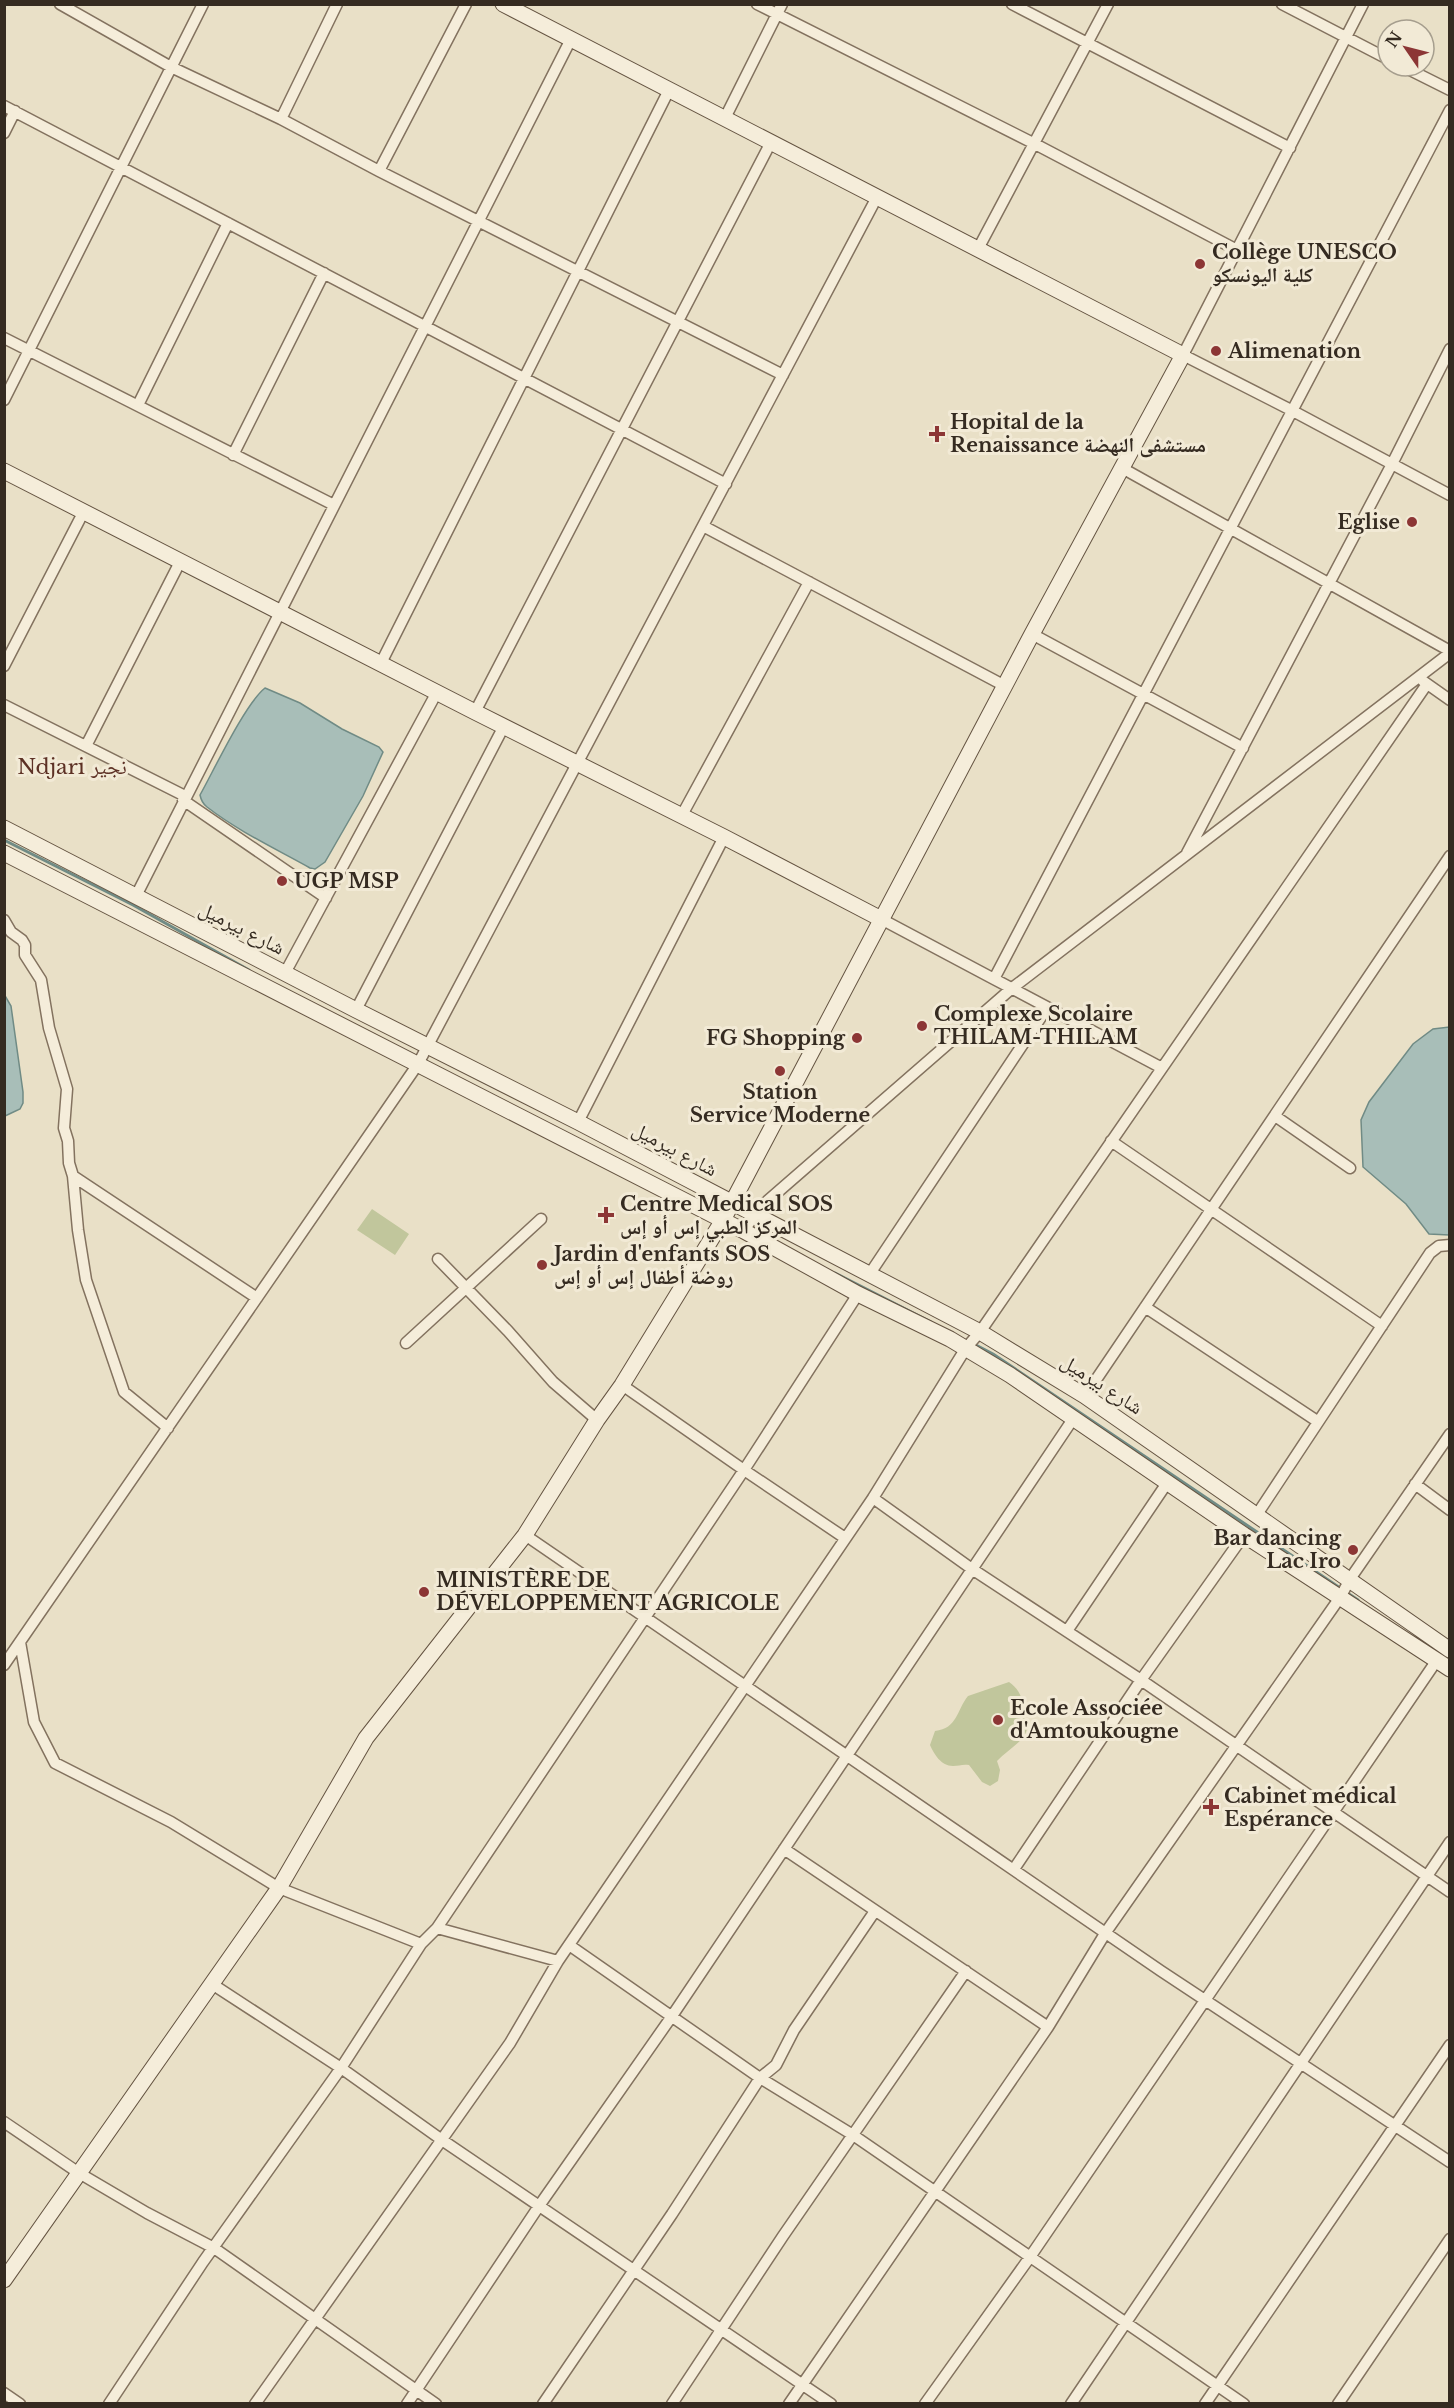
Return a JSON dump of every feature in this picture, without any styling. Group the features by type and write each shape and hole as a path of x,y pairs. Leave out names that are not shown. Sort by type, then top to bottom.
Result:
{"street":[{"path":"4,400 204,4"},
{"path":"281,119 337,4"},
{"path":"379,171 466,4"},
{"path":"503,4 1291,410 1449,495"},
{"path":"757,4 780,10 1237,250"},
{"path":"1012,4 1290,148"},
{"path":"978,249 1108,4"},
{"path":"1282,4 1376,53"},
{"path":"4,2280 279,1888 366,1738 525,1535 597,1420 622,1385 733,1204 1032,634 1183,355 1363,4"},
{"path":"66,6 171,67 281,119 379,171 783,375"},
{"path":"725,118 780,10"},
{"path":"136,896 571,39"},
{"path":"1426,78 1449,90"},
{"path":"381,663 669,90"},
{"path":"4,106 726,484"},
{"path":"994,979 1449,110"},
{"path":"4,133 15,111"},
{"path":"475,712 771,141"},
{"path":"4,1665 423,1055 877,197"},
{"path":"138,405 228,223"},
{"path":"233,455 324,273"},
{"path":"4,338 334,505"},
{"path":"1186,856 1392,464 1449,349"},
{"path":"255,2403 510,2043 568,1945 873,1498 966,1348 981,1332 1112,1142 1423,681 1449,652 1122,468"},
{"path":"4,471 475,712 682,815 1162,1068"},
{"path":"4,666 84,511"},
{"path":"703,526 1005,686"},
{"path":"86,746 181,560"},
{"path":"682,815 809,582"},
{"path":"1032,634 1242,748"},
{"path":"1423,681 1449,700"},
{"path":"744,1231 754,1215 829,1146 1011,989 1423,681"},
{"path":"285,973 437,692"},
{"path":"4,705 184,798 326,898"},
{"path":"356,1010 504,726"},
{"name":"شارع بيرميل","path":"4,828 356,1010 423,1055 858,1294 966,1348 1010,1375 1167,1483 1449,1669"},
{"path":"578,1122 724,837"},
{"name":"شارع بيرميل","path":"4,853 423,1055 578,1122 981,1332 1085,1396 1449,1650"},
{"path":"1085,1396 1449,856"},
{"path":"4,920 11,932 22,940 25,945 25,955 41,980 49,1028 67,1089 64,1128 68,1141 69,1163 74,1176 78,1230 86,1280 102,1321 124,1392 168,1428"},
{"path":"869,1275 1047,1008"},
{"path":"1275,1116 1350,1168"},
{"path":"1112,1142 1382,1326"},
{"path":"74,1176 257,1298"},
{"path":"406,1343 542,1219"},
{"path":"1256,1516 1430,1253 1438,1246 1449,1245"},
{"path":"438,1259 552,1382 597,1420"},
{"path":"109,2403 277,2155 341,2068 421,1944 437,1928 744,1470 858,1294"},
{"path":"1145,1307 1317,1421"},
{"path":"622,1385 845,1538"},
{"path":"407,2403 539,2206 672,2016 1073,1419"},
{"path":"789,2403 1048,2027 1106,1932 1341,1596 1449,1434"},
{"path":"1067,1631 1167,1483"},
{"path":"1415,1484 1449,1510"},
{"path":"873,1498 972,1569 1237,1745 1333,1814 1449,1892"},
{"path":"1014,1869 1141,1680 1244,1534"},
{"path":"525,1535 1206,2001 1449,2162"},
{"path":"21,1642 34,1722 55,1763 171,1822 279,1888 421,1944"},
{"path":"925,2403 1030,2257 1437,1660"},
{"path":"1071,2403 1449,1842"},
{"path":"784,1849 1048,2027"},
{"path":"543,2403 759,2078 776,2065 795,2030 875,1911"},
{"path":"437,1928 558,1961"},
{"path":"568,1945 759,2078 853,2135 1244,2403"},
{"path":"672,2403 966,1971"},
{"path":"212,1984 341,2068 442,2140 831,2403"},
{"path":"1205,2403 1449,2045"},
{"path":"4,2122 79,2173 147,2213 214,2248 436,2403"},
{"path":"1338,2403 1449,2239"},
{"path":"4,2394 20,2403"}],"green space":[{"path":"372,1209 409,1234 395,1255 357,1230"},
{"path":"1009,1682 1020,1694 1021,1710 1026,1719 1026,1733 997,1761 1000,1770 998,1781 990,1786 982,1782 969,1765 953,1766 942,1762 930,1745 935,1731 952,1723 968,1696"}],"water":[{"path":"265,688 300,703 342,729 379,747 383,752 363,796 325,862 315,869 231,824 206,806 200,797 239,722"},
{"path":"4,994 11,1006 23,1092 23,1103 20,1109 5,1116"},
{"path":"1449,1027 1449,1235 1429,1234 1406,1204 1363,1167 1361,1120 1369,1102 1413,1044 1433,1029"}],"waterway":[{"path":"4,840 133,905 249,970"},
{"path":"835,1273 931,1322"},
{"path":"974,1344 993,1354 1340,1588"},
{"path":"1346,1592 1358,1600"}],"place":[{"name":"Collège UNESCO كلية اليونسكو","path":"1200,264"},
{"name":"Alimenation","path":"1216,351"},
{"name":"Hopital de la Renaissance مستشفى النهضة","path":"937,434"},
{"name":"Eglise","path":"1412,522"},
{"name":"UGP MSP","path":"282,881"},
{"name":"Complexe Scolaire THILAM-THILAM","path":"922,1026"},
{"name":"FG Shopping","path":"857,1038"},
{"name":"Station Service Moderne","path":"780,1071"},
{"name":"Centre Medical SOS المركز الطبي إس أو إس","path":"606,1215"},
{"name":"Jardin d'enfants SOS روضة أطفال إس أو إس","path":"542,1265"},
{"name":"Bar dancing Lac Iro","path":"1353,1550"},
{"name":"MINISTÈRE DE DÉVELOPPEMENT AGRICOLE","path":"424,1592"},
{"name":"Ecole Associée d'Amtoukougne","path":"998,1720"},
{"name":"Cabinet médical Espérance","path":"1211,1807"}],"district":[{"name":"Ndjari نجير","path":"72,767"}]}
